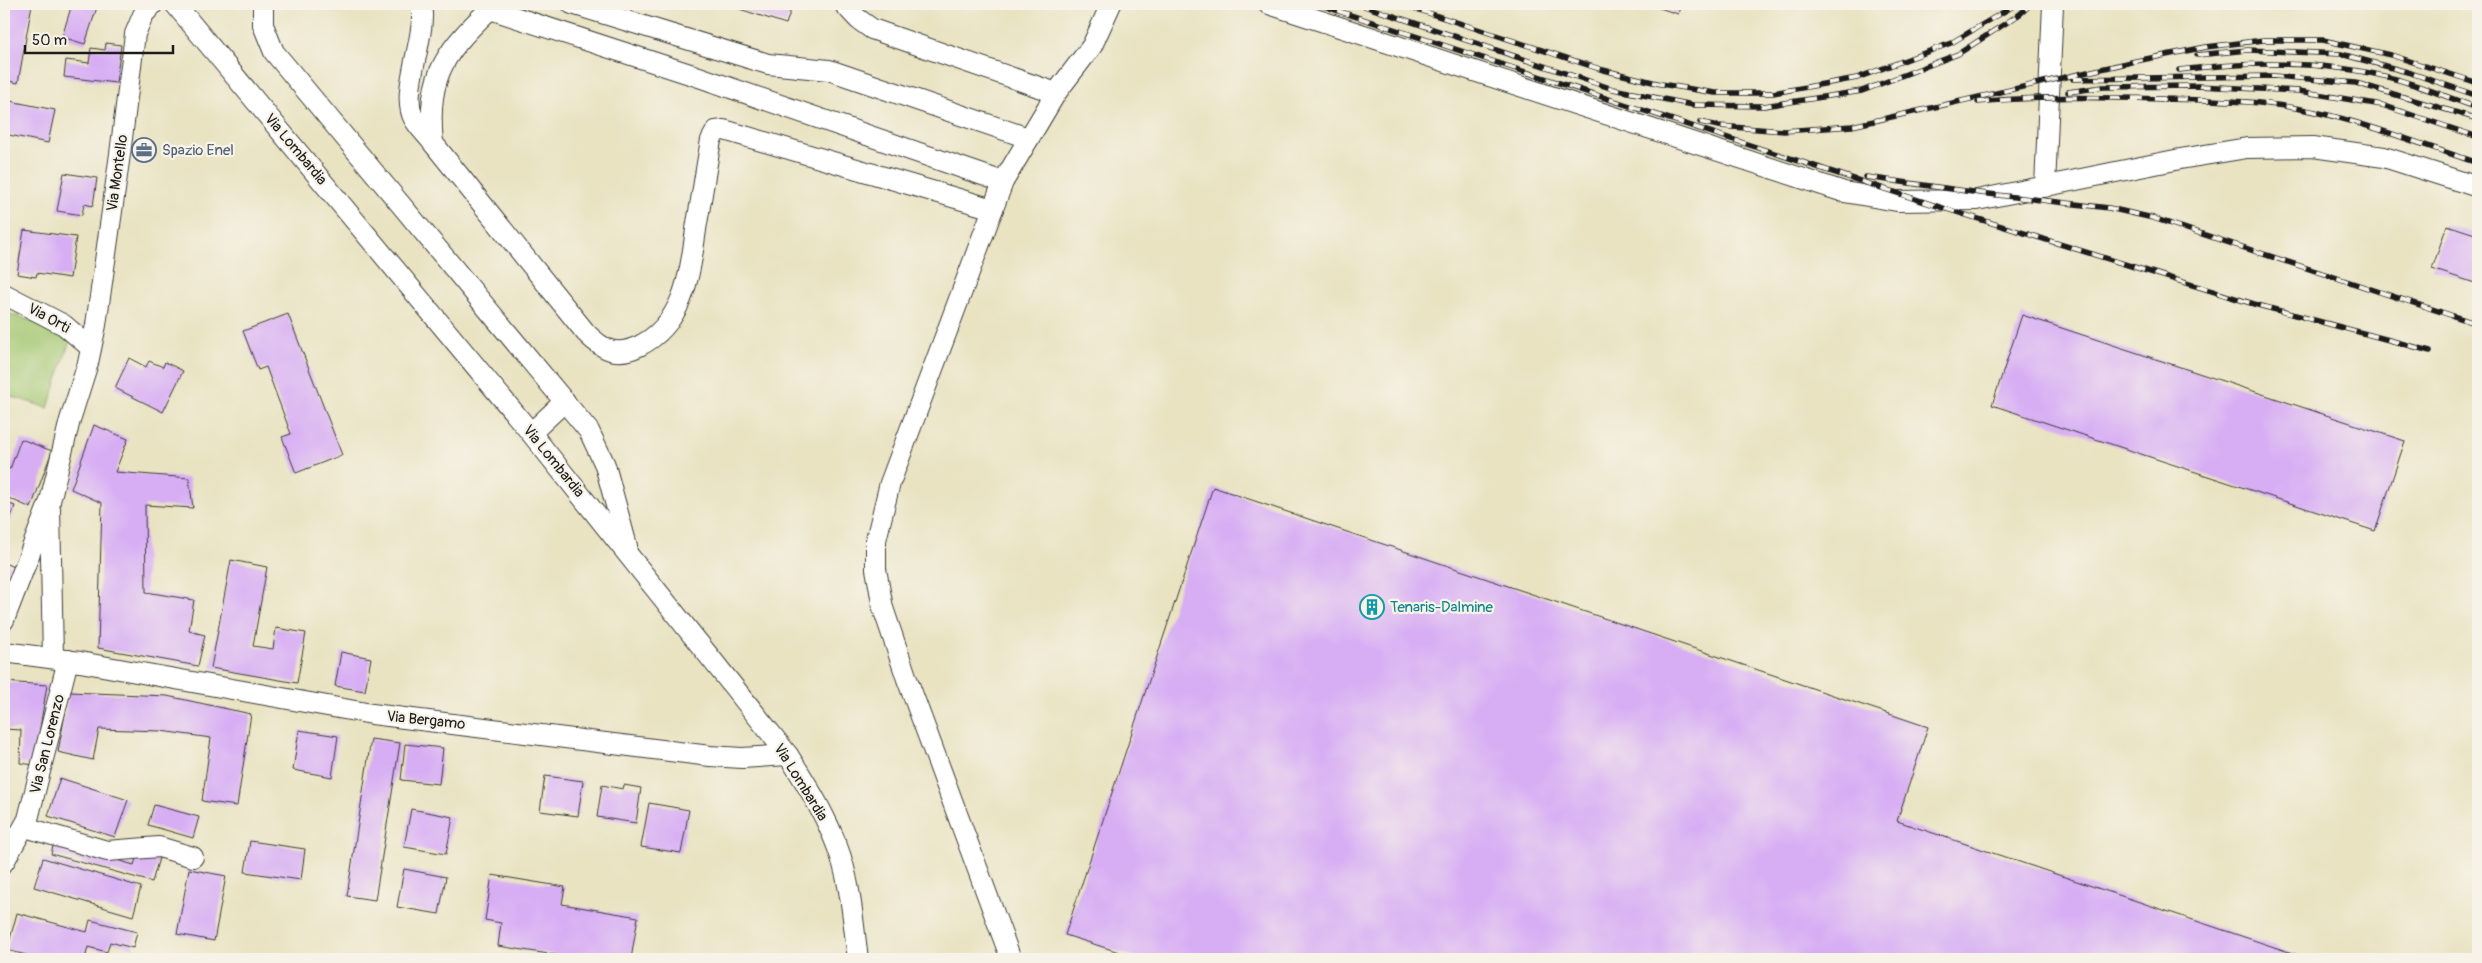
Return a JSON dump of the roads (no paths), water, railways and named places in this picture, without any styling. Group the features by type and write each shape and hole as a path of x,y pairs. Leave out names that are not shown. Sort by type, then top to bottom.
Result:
{"street":[{"name":"Via Montello","path":"50,501 70,420 91,348 120,154 134,34 143,15 153,4"},
{"name":"Via Lombardia","path":"175,4 531,433 788,755 814,798 837,847 849,893 858,959"},
{"path":"263,4 263,25 274,52 589,431 600,453 630,555"},
{"path":"421,4 422,22 412,82 411,112 418,125 586,333 602,348 618,352 644,343 665,327 682,299 689,273 711,140 713,134 720,130 993,208"},
{"path":"572,4 768,64 830,70 1028,138"},
{"path":"844,4 858,19 872,29 1056,93"},
{"path":"1011,959 904,670 881,598 875,549 880,519 890,483 1003,182 1056,93 1092,46 1111,4"},
{"path":"1269,4 1844,192 1897,201 1977,200 2180,159 2247,148 2312,147 2384,156 2478,187"},
{"path":"2045,187 2053,4"},
{"path":"433,143 431,107 438,75 455,43 492,6 1003,182"},
{"name":"Via Orti","path":"4,294 72,330 91,348"},
{"path":"531,433 565,401"},
{"path":"4,620 50,501"},
{"name":"Via San Lorenzo","path":"4,862 25,827 61,659 53,575 50,501"},
{"path":"23,569 53,575"},
{"name":"Via Bergamo","path":"4,652 61,659 388,716 697,755 742,758 788,755"},
{"path":"25,827 107,850 159,847 193,857"}],"railway":[{"path":"1317,4 1940,207 2254,304 2430,351"},
{"path":"1358,4 1613,89 1693,105 1764,106 1862,91 1958,54 2020,14 2031,4"},
{"path":"1401,4 1603,70 1661,84 1715,93 1773,93 1857,78 1951,43 2017,4"},
{"path":"1700,122 1719,126 1784,131 1852,126 2136,61 2206,47 2264,40 2323,40 2391,55 2478,83"},
{"path":"2197,55 2248,50 2341,54 2411,73 2478,96"},
{"path":"2179,70 2262,64 2290,64 2345,69 2399,80 2478,108"},
{"path":"2073,79 2274,76 2356,83 2478,119"},
{"path":"2068,92 2103,87 2198,86 2299,91 2382,105 2478,137"},
{"path":"1978,102 2092,97 2219,100 2277,105 2315,112 2356,123 2478,163"},
{"path":"1866,177 2109,208 2153,218 2478,324"}],"place":[{"name":"Spazio Enel","path":"144,150"},
{"name":"Tenaris-Dalmine","path":"1372,607"}]}
